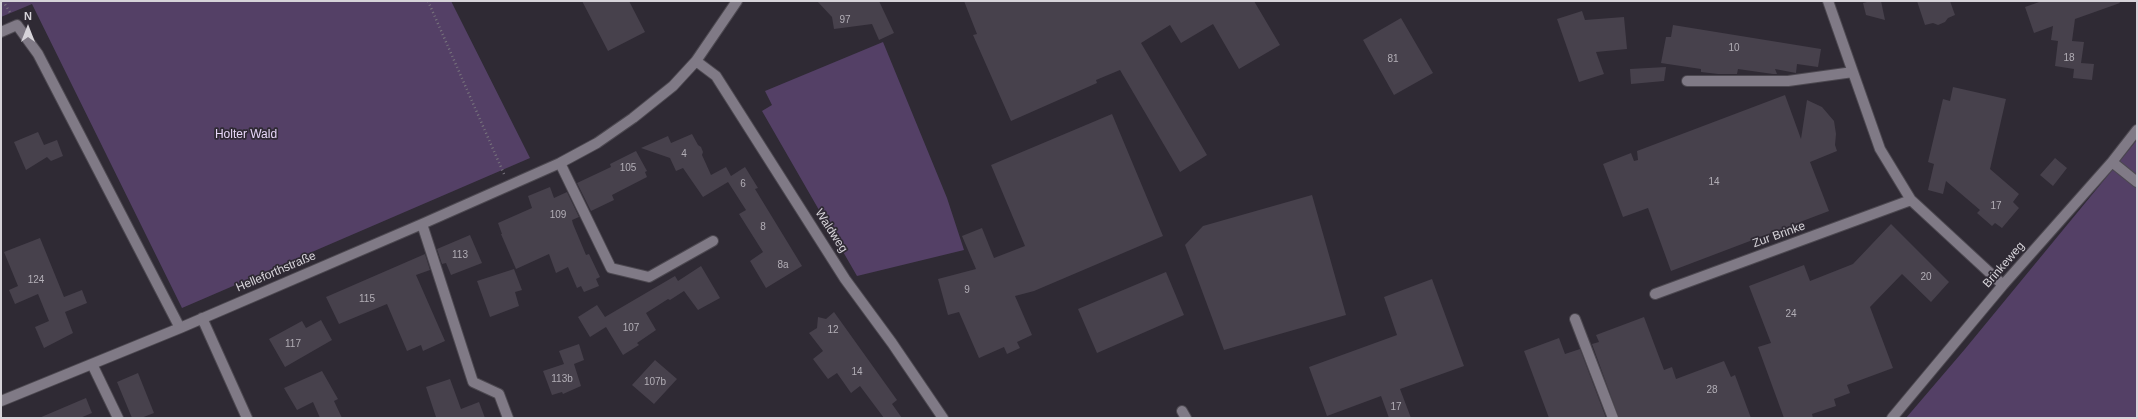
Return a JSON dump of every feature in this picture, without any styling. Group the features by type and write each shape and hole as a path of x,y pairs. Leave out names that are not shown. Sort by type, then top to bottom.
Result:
{"street":[{"name":"Helleforthstraße","path":"1,401 180,328 422,224 509,186 560,162 597,142 633,118 673,86 696,61 737,1"},
{"path":"1828,1 1880,149 1911,200 2003,285"},
{"path":"1,32 17,25 38,54 180,328"},
{"name":"Waldweg","path":"696,61 716,76 845,279 892,343 942,418"},
{"path":"1686,81 1788,81 1853,72"},
{"name":"Brinkeweg","path":"1892,418 2003,285 2112,162 2137,130"},
{"path":"560,162 611,268 649,277 713,241"},
{"path":"2112,162 2137,182"},
{"name":"Zur Brinke","path":"1655,294 1911,200"},
{"path":"422,224 474,382 500,394 508,418"},
{"path":"202,318 247,418"},
{"path":"1575,320 1613,418"},
{"path":"92,364 118,418"}],"path":[{"path":"428,1 509,186"}],"green space":[{"name":"Holter Wald","path":"1,1 451,1 530,158 182,308 32,4 1,17"},
{"path":"883,42 947,198 964,250 857,276 762,111 772,105 765,91"},
{"path":"2137,140 2137,418 1906,418 1965,349"}],"building":[{"path":"582,1 629,1 645,32 608,51"},
{"path":"817,1 879,1 894,33 879,40 872,24 834,29 832,17"},
{"path":"964,1 1254,1 1280,45 1239,69 1213,24 1181,43 1170,25 1141,43 1207,155 1180,172 1120,70 1096,80 1097,83 1011,121 973,35 977,34"},
{"path":"1881,1 1885,20 1866,15 1863,3"},
{"path":"1917,1 1950,1 1955,15 1938,25 1933,23 1925,25"},
{"path":"2042,1 2119,1 2120,3 2075,19 2072,41 2084,42 2081,63 2094,64 2092,80 2073,78 2074,69 2055,66 2058,41 2051,40 2053,26 2034,33 2025,7"},
{"path":"1582,11 1585,20 1624,17 1627,49 1596,52 1604,74 1579,82 1557,19"},
{"path":"1401,18 1433,73 1394,95 1363,40"},
{"path":"1673,25 1821,49 1818,67 1797,64 1796,73 1775,69 1777,74 1773,74 1738,69 1737,74 1718,74 1701,72 1701,69 1661,63 1666,37 1671,37"},
{"path":"1666,67 1664,81 1631,84 1630,69"},
{"path":"1953,87 2006,99 1990,169 2019,194 2013,202 2019,208 2002,228 1995,223 1992,226 1977,213 1980,210 1946,181 1943,194 1928,190 1934,164 1928,162 1943,99 1950,101"},
{"path":"1785,95 1801,139 1807,100 1822,107 1834,121 1836,134 1835,145 1837,151 1810,162 1829,211 1671,271 1648,208 1623,217 1603,164 1631,153 1634,161 1638,160 1637,151"},
{"path":"1112,114 1163,236 1034,291 1015,296 1032,335 1017,342 1020,348 1007,354 1004,347 979,358 959,312 948,315 938,279 976,269 962,236 982,228 994,258 1025,246 991,165"},
{"path":"38,132 44,145 57,140 63,156 51,161 47,157 26,170 14,142"},
{"path":"692,134 698,145 701,147 703,152 702,155 711,175 726,167 731,176 745,167 758,188 755,189 802,266 766,288 750,261 763,252 739,214 746,210 728,182 703,197 683,168 676,171 670,158 641,148 668,136 671,143"},
{"path":"636,151 647,171 645,172 647,177 612,195 614,200 591,211 577,183 611,167 610,164"},
{"path":"2055,158 2067,168 2053,186 2040,175"},
{"path":"550,187 554,198 567,192 579,217 572,220 573,224 586,255 589,254 600,277 596,279 599,286 584,292 581,286 577,288 568,267 556,273 549,254 516,269 501,234 498,223 532,208 528,196"},
{"path":"1312,195 1346,315 1224,350 1185,245 1203,226"},
{"path":"1891,224 1949,282 1931,302 1902,274 1870,307 1893,368 1847,385 1850,393 1834,399 1836,406 1812,414 1813,418 1784,418 1758,347 1771,343 1749,286 1804,265 1810,281 1853,264"},
{"path":"470,235 482,263 451,275 446,263 442,264 437,249"},
{"path":"40,238 64,297 82,290 87,303 65,312 73,333 44,348 35,327 49,321 38,294 15,304 9,290 18,286 4,252"},
{"path":"425,254 430,270 416,275 445,341 423,351 421,345 407,351 387,304 339,324 326,297"},
{"path":"701,266 720,298 698,310 684,291 670,300 668,299 646,313 656,330 637,343 639,345 623,355 606,327 590,337 578,317 597,305 605,317 675,276 678,281"},
{"path":"514,269 522,290 515,292 519,306 490,317 477,281"},
{"path":"1166,272 1184,315 1097,353 1078,309"},
{"path":"1432,279 1464,366 1400,389 1411,418 1389,418 1381,396 1327,416 1309,367 1397,335 1384,297"},
{"path":"834,312 897,400 892,404 902,418 884,418 860,386 851,393 837,373 828,379 813,359 823,351 809,333 817,328 818,317 826,319"},
{"path":"1644,317 1664,370 1672,367 1676,379 1724,361 1731,377 1735,375 1751,418 1619,418 1592,344 1599,342 1596,335"},
{"path":"321,320 332,340 285,367 269,339 302,321 306,328"},
{"path":"1559,338 1565,354 1580,349 1606,418 1549,418 1524,351"},
{"path":"579,344 584,360 574,364 581,386 563,394 562,392 552,395 543,371 564,364 559,351"},
{"path":"655,360 677,379 654,404 632,385"},
{"path":"322,371 338,399 334,401 342,418 320,418 313,402 297,410 284,388"},
{"path":"138,373 154,413 141,418 132,418 117,382"},
{"path":"450,379 461,409 479,402 485,418 436,417 426,387"},
{"path":"86,398 92,413 80,418 39,418"}]}
